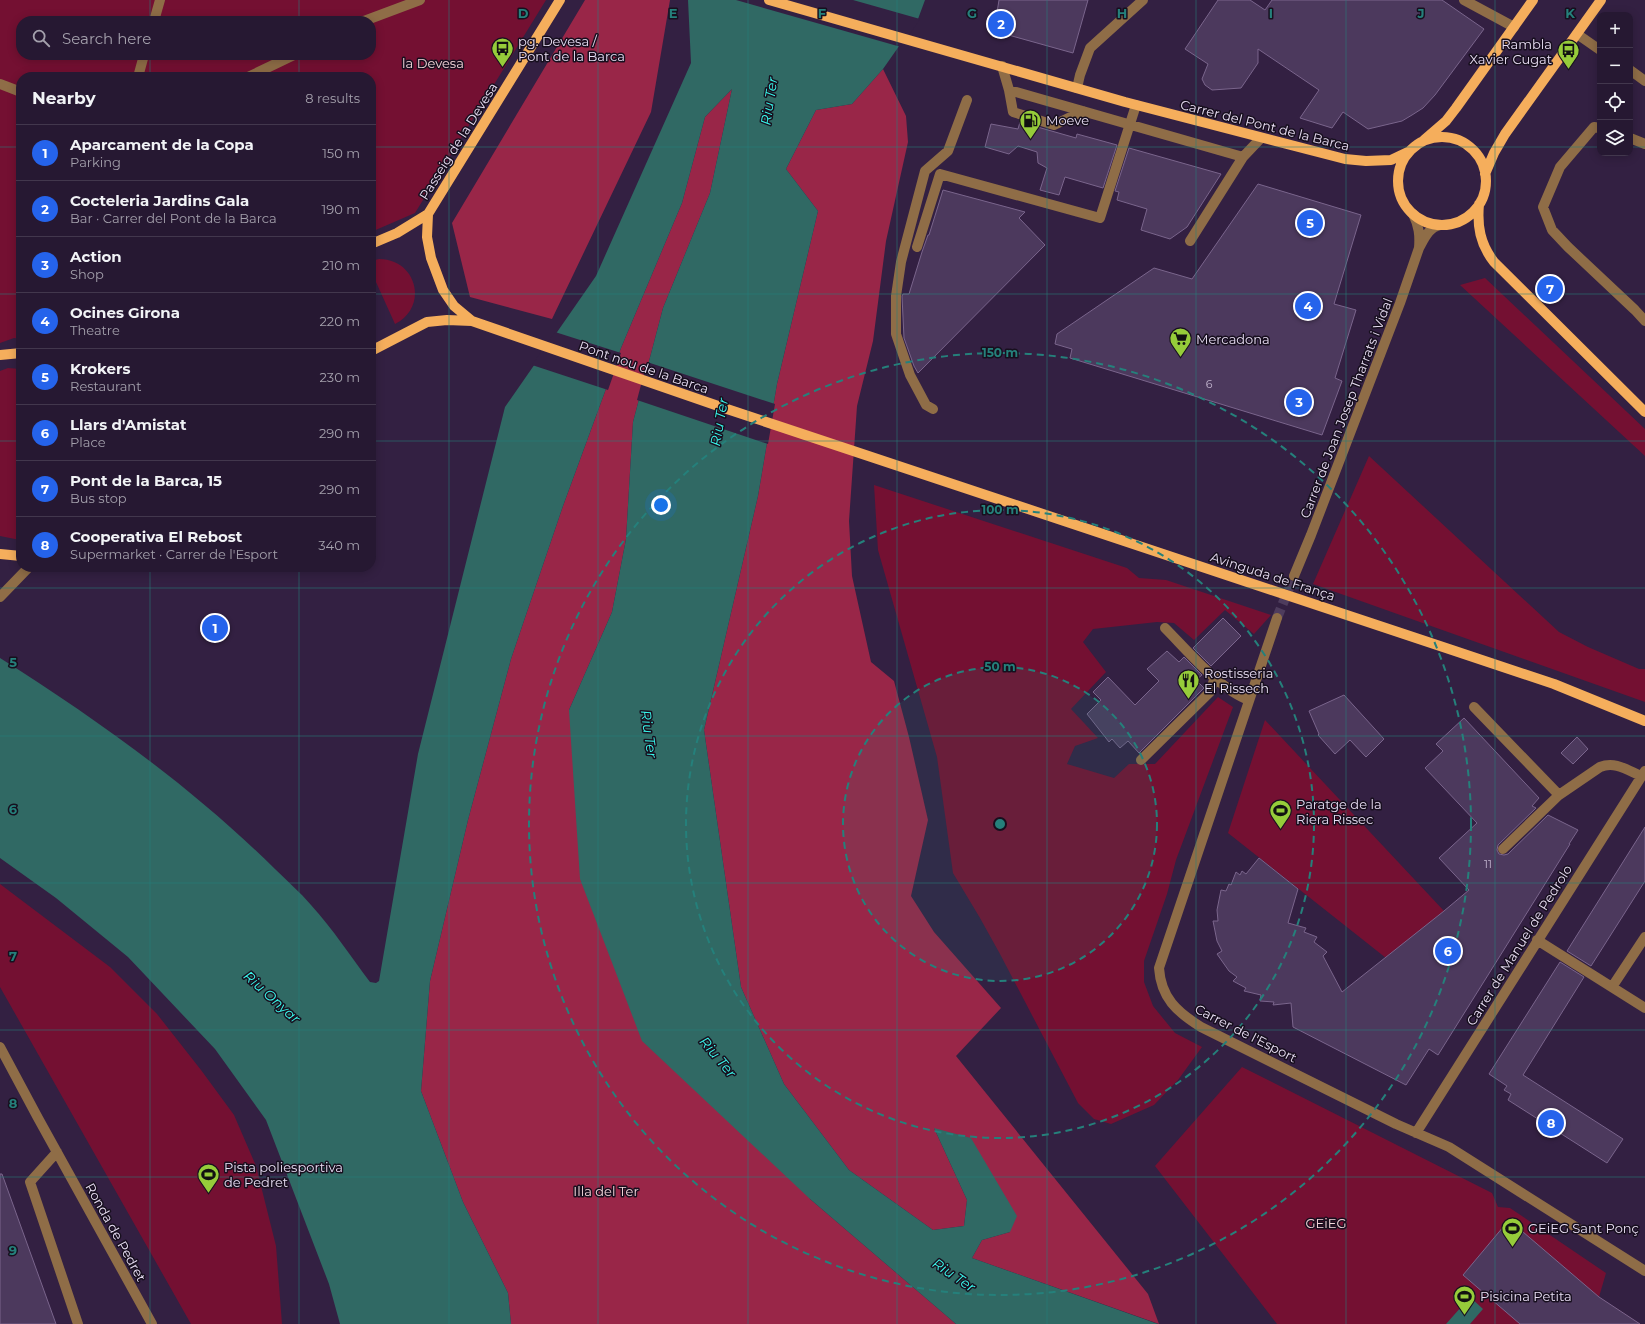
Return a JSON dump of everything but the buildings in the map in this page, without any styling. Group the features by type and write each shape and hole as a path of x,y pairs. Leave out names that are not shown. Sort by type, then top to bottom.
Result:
{"main road":[{"name":"Passeig de la Devesa","path":"376,242 397,233 428,214 560,0"},
{"name":"Carrer del Pont de la Barca","path":"769,0 1136,105 1345,159 1366,161 1391,160 1410,151"},
{"path":"1479,204 1472,213 1463,220 1452,224 1440,225 1426,222 1413,214 1405,206 1400,195 1398,184 1399,172 1403,160 1410,151 1423,142 1453,113 1533,0"},
{"path":"1485,174 1494,153 1505,134 1601,0"},
{"path":"1423,142 1440,138 1457,140 1467,145 1476,153 1482,163 1485,174 1486,184 1479,204 1478,219 1486,251 1494,262 1645,412"},
{"name":"Passeig de la Devesa","path":"428,214 427,237 430,258 444,290 454,306 472,321"},
{"path":"376,348 427,322 447,320 472,321"},
{"name":"Pont nou de la Barca","path":"472,321 505,334 890,463"},
{"path":"0,355 16,353"},
{"name":"Avinguda de França","path":"890,463 1546,682 1645,722"},
{"path":"0,554 16,556"}],"street":[{"path":"155,16 160,0"},
{"path":"376,16 420,0"},
{"path":"1077,88 1090,48 1143,0"},
{"path":"1464,0 1514,27"},
{"path":"1577,34 1597,48"},
{"path":"139,72 143,60"},
{"path":"258,72 284,60"},
{"path":"1002,66 1014,112 1054,125 1083,111"},
{"path":"1633,72 1645,81"},
{"path":"0,84 16,90"},
{"path":"1009,90 1243,157"},
{"path":"933,409 926,405 910,375 896,334 896,296 901,262 926,171 948,151 967,100"},
{"path":"933,164 940,174 1100,218 1136,105"},
{"path":"1597,127 1594,126 1560,167 1543,207 1552,230 1645,321"},
{"path":"1190,241 1243,157 1261,138"},
{"path":"1633,139 1645,144"},
{"path":"917,247 940,174"},
{"name":"Carrer de Joan Josep Tharrats i Vidal","path":"1413,214 1420,236 1419,248"},
{"name":"Carrer de Joan Josep Tharrats i Vidal","path":"1294,576 1397,310 1419,248 1427,234 1435,226 1440,225"},
{"path":"0,597 24,572"},
{"name":"Carrer de l'Esport","path":"1277,618 1159,968 1160,981 1164,992 1174,1007 1186,1018 1201,1027 1416,1133 1449,1147 1645,1272"},
{"path":"1165,628 1215,678 1240,697 1249,700"},
{"path":"1141,760 1210,692 1215,678"},
{"path":"1474,707 1559,795"},
{"path":"1503,849 1559,795 1600,767 1607,765 1618,765 1643,774"},
{"name":"Carrer de Manuel de Pedrolo","path":"1416,1133 1643,774"},
{"path":"1612,987 1645,937"},
{"path":"1537,940 1645,1008"},
{"name":"Ronda de Pedret","path":"0,1048 152,1324"},
{"path":"57,1152 30,1182 78,1324"}],"green space":[{"name":"la Devesa","path":"0,0 546,0 415,213 376,230 376,72 16,72 16,338 0,343"},
{"path":"585,0 670,0 651,112 552,319 470,297 452,223"},
{"path":"883,69 906,116 908,142 886,241 873,341 857,406 849,521 852,576 871,662 894,681 909,737 928,820 911,896 934,932 1001,1008 956,1056 1148,1294 1159,1324 972,1258 982,1240 1010,1232 934,1128 967,1200 964,1226 933,1230 849,1170 784,1084 741,987 704,730 758,496 777,384 818,211 786,169 816,110 852,104"},
{"name":"Illa del Ter","path":"732,89 710,193 663,308 633,422 626,539 612,612 569,710 810,1199 956,1324 511,1324 508,1293 463,1202 421,1091 430,981 468,820 511,659 563,506 621,348 682,203 705,117"},
{"path":"376,260 392,261 402,267 410,275 414,285 415,296 412,307 406,316 395,324 376,282"},
{"path":"1485,278 1645,429 1645,456 1460,285"},
{"path":"8,368 16,369 16,539 0,536 0,371"},
{"path":"1369,456 1559,632 1588,647 1639,669 1645,669 1645,702 1313,584"},
{"path":"874,485 1127,568 1139,578 1166,580 1271,615 1254,634 1225,610 1194,640 1174,623 1157,622 1093,629 1083,642 1106,672 1071,709 1098,738 1075,746 1067,764 1114,778 1129,764 1155,764 1218,697 1233,707 1176,860 1167,894 1144,961 1144,982 1153,1006 1175,1033 1202,1047 1178,1080 1154,1105 1111,1124 1094,1119 1078,1103 1000,954 953,873 937,757 878,550"},
{"path":"1265,720 1444,911 1386,958 1228,833"},
{"path":"0,884 110,967 157,1014 234,1115 256,1166 276,1246 282,1324 191,1324 0,987"},
{"name":"GEiEG","path":"1242,1067 1492,1193 1498,1207 1510,1208 1606,1273 1599,1297 1640,1324 1277,1324 1155,1166"}],"water":[{"path":"688,0 925,0 918,19 883,69 852,104 816,110 786,169 818,211 777,384 758,496 704,730 741,987 784,1084 849,1170 933,1230 964,1226 967,1200 934,1128 971,1138 1017,1216 1010,1232 982,1240 972,1258 1158,1324 956,1324 810,1199 642,1041 580,879 569,710 612,612 626,539 633,422 663,308 710,193 732,89 705,117 682,203 621,348 563,506 511,659 468,820 430,981 421,1091 463,1202 508,1293 511,1324 340,1324 329,1284 266,1120 215,1049 128,957 56,898 0,858 0,658 108,730 211,810 307,900 334,933 370,982 376,983 379,981 418,754 505,407 596,276 691,63"},
{"name":"Pisicina Petita","path":"1470,1297 1483,1309 1470,1324 1446,1324"}],"pier":[{"path":"736,0 853,0 920,19 901,47"},
{"path":"555,332 621,353 608,390 532,365"},
{"path":"647,362 775,404 768,444 637,400"}],"tunnel":[{"path":"1277,618 1294,576"}],"place":[{"name":"Cocteleria Jardins Gala","path":"1001,24"},
{"name":"pg. Devesa / Pont de la Barca","path":"502,68"},
{"name":"Rambla Xavier Cugat","path":"1568,70"},
{"name":"Moeve","path":"1031,140"},
{"name":"Krokers","path":"1310,223"},
{"name":"Pont de la Barca, 15","path":"1550,289"},
{"name":"Ocines Girona","path":"1308,306"},
{"name":"Mercadona","path":"1181,358"},
{"name":"Action","path":"1299,402"},
{"name":"Aparcament de la Copa","path":"215,628"},
{"name":"Rostisseria El Rissech","path":"1189,700"},
{"name":"Paratge de la Riera Rissec","path":"1280,830"},
{"name":"Llars d'Amistat","path":"1448,951"},
{"name":"Cooperativa El Rebost","path":"1551,1123"},
{"name":"Pista poliesportiva de Pedret","path":"209,1194"},
{"name":"GEiEG Sant Ponç","path":"1513,1248"},
{"name":"Pisicina Petita","path":"1465,1316"}],"water label":[{"name":"Riu Ter","path":"769,101"},
{"name":"Riu Ter","path":"719,422"},
{"name":"Riu Ter","path":"649,734"},
{"name":"Riu Onyar","path":"272,997"},
{"name":"Riu Ter","path":"718,1057"},
{"name":"Riu Ter","path":"954,1275"}]}
